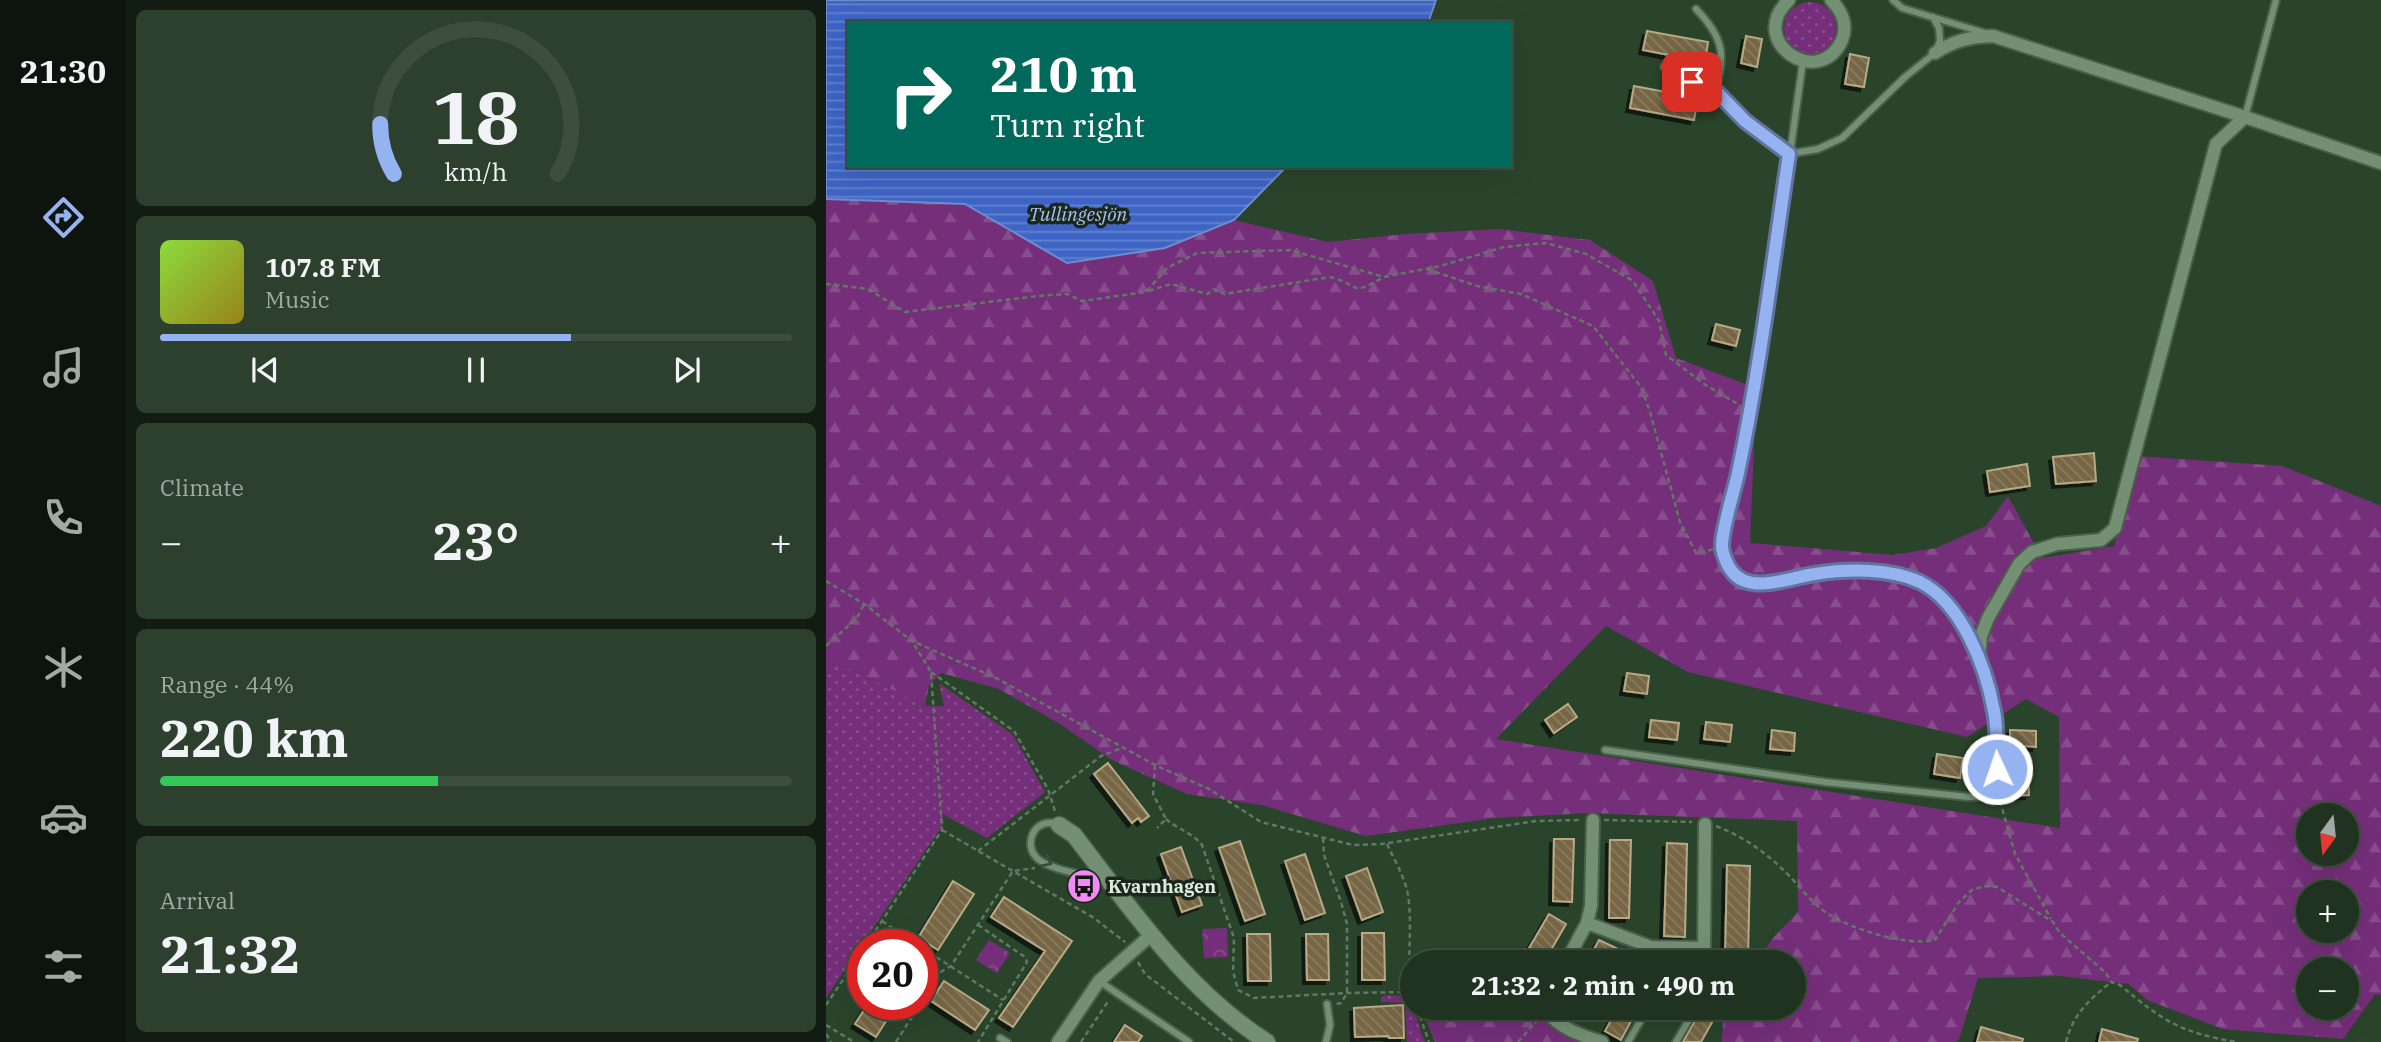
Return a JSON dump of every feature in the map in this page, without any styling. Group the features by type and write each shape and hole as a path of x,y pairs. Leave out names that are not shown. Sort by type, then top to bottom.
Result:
{"street":[{"path":"1789,0 1776,19 1776,33 1780,46 1790,56 1803,61 1829,57 1844,35 1844,21 1831,0"},
{"path":"1935,53 1953,41 1993,36 2381,163"},
{"path":"1979,658 1981,636 1988,618 2020,564 2032,551 2057,544 2101,540 2115,528 2216,144 2245,117"},
{"path":"1572,950 1587,923 1591,905 1593,820"},
{"path":"1587,923 1651,947 1704,948 1705,824"},
{"path":"1059,825 1074,835 1151,935 1190,979 1248,1030 1267,1042"},
{"path":"1058,1042 1099,981 1151,935"},
{"path":"1556,1020 1576,1032 1602,1042"}],"lane":[{"path":"1893,0 1902,8 1993,36"},
{"path":"2245,117 2276,0"},
{"path":"1696,9 1712,26 1721,50 1721,72 1715,90"},
{"path":"1664,67 1715,90 1745,121 1789,154 1818,149 1842,138 1905,77 1935,53 1940,41 1939,28 1933,17"},
{"path":"1605,750 1825,782 1969,797 1991,796 1998,788 1995,712 1979,658 1946,600 1920,583 1893,574 1859,571 1818,573 1763,584 1745,582 1731,571 1722,547 1751,412 1803,61"},
{"path":"1059,825 1051,822 1042,824 1033,833 1035,855 1051,865 1111,881"},
{"path":"1099,981 1189,1042"},
{"path":"1326,1042 1329,1025 1327,1004"},
{"path":"1628,1042 1641,1020"},
{"path":"1676,1042 1689,1020"},
{"path":"1000,1038 1007,1042"}],"path":[{"path":"826,284 868,289 905,312 1048,295 1068,294 1082,301 1146,292 1171,284 1207,294 1214,289 1224,294 1330,278 1344,281 1355,290 1361,290 1384,277 1426,269 1504,247 1546,243 1586,254 1633,281 1659,321 1666,355 1704,384 1751,412"},
{"path":"1146,292 1167,268 1197,253 1290,250 1384,277"},
{"path":"1426,269 1477,286 1521,294 1593,326 1641,387 1680,522 1696,552 1722,547"},
{"path":"826,581 864,604 912,641 996,678 1155,765 1209,789 1261,822 1353,845 1387,843 1536,821 1663,820 1705,824 1732,832 1765,853 1819,908 1837,919 1900,942 1924,943 1935,940 1959,902 1972,890 1985,886 1997,887 2053,922"},
{"path":"826,646 857,618 864,604"},
{"path":"912,641 931,672 1014,731 1051,796 1059,825"},
{"path":"876,929 942,830 931,672"},
{"path":"978,851 1101,756 1123,747"},
{"path":"1155,765 1153,794 1166,819 1197,838 1202,845 1234,937 1233,971 1238,990 1254,998 1400,993"},
{"path":"1998,788 2001,809 2015,853 2060,933 2106,974 2111,982 2120,985 2171,1025 2207,1037 2236,1042"},
{"path":"1157,828 1166,819"},
{"path":"942,830 1094,918 1121,937 1145,974 1234,1042"},
{"path":"1323,838 1324,855 1342,902 1347,924 1347,993 1341,1003 1327,1004"},
{"path":"1387,843 1405,883 1408,897 1408,950"},
{"path":"938,977 951,966 1013,871 1051,865"},
{"path":"881,921 893,929"},
{"path":"978,925 1025,957 1027,962 978,1042"},
{"path":"938,958 1003,1000"},
{"path":"826,1005 847,974"},
{"path":"2066,1042 2070,1026 2079,1010 2111,982"},
{"path":"1081,1042 1115,991"},
{"path":"896,1042 910,1020"},
{"path":"1421,1020 1429,1042"},
{"path":"1518,1042 1536,1020"},
{"path":"826,1025 854,1042"},
{"path":"1222,1033 1224,1042"},
{"path":"826,1034 831,1042"}],"green space":[{"path":"1810,2 1820,4 1828,10 1834,18 1834,38 1828,46 1820,52 1810,54 1800,52 1792,46 1786,38 1784,28 1786,18 1792,10 1800,4"},
{"path":"826,199 965,204 1067,263 1165,248 1234,220 1328,242 1405,234 1500,229 1590,240 1653,281 1676,358 1748,385 1755,420 1750,543 1893,555 1936,548 1986,526 2008,496 2042,558 2114,546 2136,456 2282,466 2381,506 2381,995 2375,994 2359,1016 2359,957 2296,957 2296,1020 2357,1020 2343,1039 2223,1029 2147,1000 2129,984 2060,976 1978,978 1956,1042 1722,1042 1723,1020 1806,1020 1806,950 1765,950 1798,912 1797,821 1588,813 1495,818 1366,836 1262,805 1187,794 1112,760 1060,724 999,689 941,673 929,685 925,706 847,667 826,663","holes":["1606,626 1688,672 1967,737 2026,699 2059,717 2060,828 1496,739"]},
{"path":"826,663 847,667 925,706 944,706 939,683 1013,735 1045,792 987,838 942,814 944,823 873,929 847,929 847,967 826,998"},
{"path":"1227,928 1228,957 1204,958 1202,929"},
{"path":"989,940 1010,953 997,973 976,960"},
{"path":"1400,996 1400,1003 1381,1002 1381,997"},
{"path":"1406,1020 1418,1020 1425,1042 1407,1042"},
{"path":"1426,1020 1546,1020 1557,1028 1590,1042 1435,1042"}],"water":[{"name":"Tullingesjön","path":"826,0 1436,0 1429,21 847,21 847,168 1285,168 1234,220 1165,248 1067,263 965,204 826,199"}],"building":[{"path":"1647,31 1708,42 1705,62 1643,50"},
{"path":"1746,36 1762,39 1757,67 1741,63"},
{"path":"1850,54 1869,58 1864,87 1845,84"},
{"path":"1634,86 1698,98 1694,120 1630,108"},
{"path":"1716,324 1740,330 1736,346 1712,340"},
{"path":"2094,453 2096,481 2056,484 2053,457"},
{"path":"2027,464 2030,486 1990,492 1987,471"},
{"path":"1627,673 1649,676 1647,694 1624,691"},
{"path":"1568,704 1577,717 1554,733 1545,720"},
{"path":"1651,720 1679,723 1677,740 1649,737"},
{"path":"1706,722 1732,725 1730,742 1704,739"},
{"path":"1772,730 1795,733 1794,751 1770,749"},
{"path":"2010,730 2036,731 2036,747 2010,745"},
{"path":"1937,754 1963,758 1960,778 1934,774"},
{"path":"1108,763 1149,816 1141,822 1138,818 1132,823 1094,774"},
{"path":"2009,772 2028,772 2029,795 2010,796"},
{"path":"1554,839 1574,839 1572,902 1553,901"},
{"path":"1610,840 1631,840 1629,918 1609,918"},
{"path":"1240,841 1265,914 1245,921 1219,848"},
{"path":"1667,843 1687,844 1685,937 1664,936"},
{"path":"1181,847 1202,905 1182,912 1161,854"},
{"path":"1305,854 1325,913 1305,920 1285,861"},
{"path":"1727,865 1750,866 1748,950 1725,950"},
{"path":"1367,868 1383,912 1362,920 1346,876"},
{"path":"953,881 974,894 938,950 938,929 924,929"},
{"path":"1004,897 1072,941 1013,1027 999,1018 1045,951 991,917"},
{"path":"1549,914 1566,924 1551,950 1528,950"},
{"path":"1362,933 1384,933 1385,980 1362,980"},
{"path":"1247,934 1270,934 1271,981 1248,981"},
{"path":"1306,934 1328,934 1329,980 1307,980"},
{"path":"1599,940 1618,949 1617,950 1594,950"},
{"path":"944,981 989,1010 975,1030 938,1006 938,990"},
{"path":"1400,1005 1404,1038 1355,1037 1354,1008"},
{"path":"858,1020 887,1020 876,1037 855,1024"},
{"path":"1611,1020 1632,1020 1621,1040 1605,1031"},
{"path":"1695,1020 1713,1020 1701,1042 1683,1042"},
{"path":"1125,1025 1142,1036 1138,1042 1114,1042"},
{"path":"1981,1027 2023,1039 2022,1042 1977,1042"},
{"path":"2102,1029 2138,1039 2137,1042 2099,1042"}],"place":[{"name":"Kvarnhagen","path":"1084,886"}],"route":[{"path":"1692,82 1715,90 1745,121 1789,154 1751,412 1722,547 1731,571 1745,582 1763,584 1818,573 1859,571 1893,574 1920,583 1946,600 1966,631 1981,664 1995,712 1997,769"}]}
